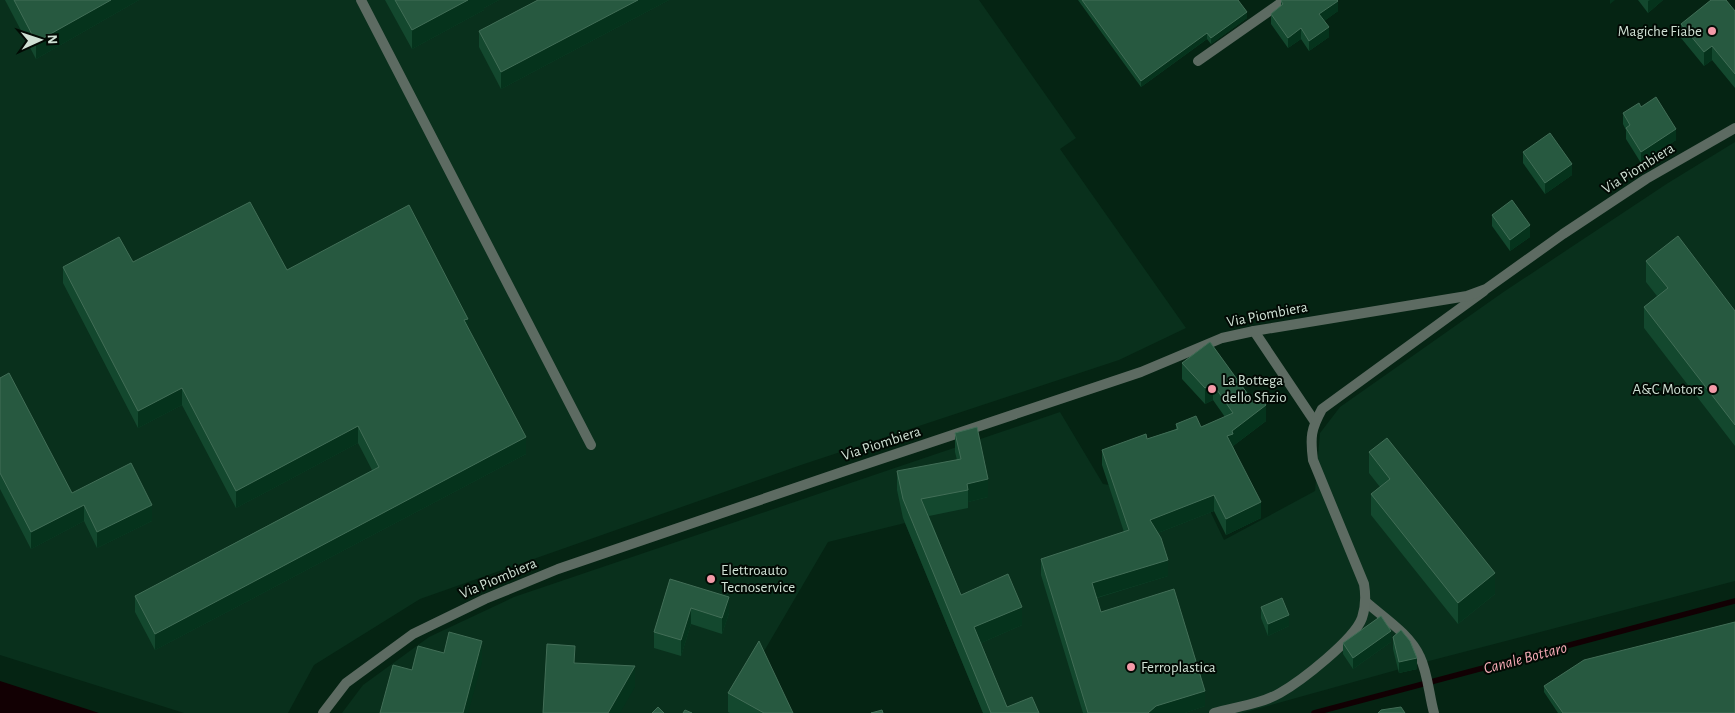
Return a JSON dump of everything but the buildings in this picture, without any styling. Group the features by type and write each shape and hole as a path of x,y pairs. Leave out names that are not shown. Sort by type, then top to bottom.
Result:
{"street":[{"path":"361,0 591,445"},
{"path":"1198,60 1284,0"},
{"name":"Via Piombiera","path":"1214,713 1260,701 1280,693 1321,663 1352,636 1362,619 1366,602 1364,584 1313,460 1310,440 1315,422 1322,409 1486,289 1646,179 1735,128"},
{"name":"Via Piombiera","path":"323,713 346,683 413,634 485,599 558,569 1141,372 1222,338 1467,296 1486,289"},
{"path":"1254,331 1315,422"},
{"path":"1366,602 1412,644 1420,656 1434,713"}],"shaded area":[{"path":"0,0 979,0 1076,138 1060,149 1186,328 1119,360 801,465 420,599 314,665 288,713 184,713 0,655"},
{"path":"1735,142 1735,581 1429,661 1242,713 983,713 905,523 828,542 763,653 790,713 342,713 363,685 429,637 514,597 1060,412 1103,484 1109,485 1191,471 1224,540 1315,491 1320,433 1340,407 1502,293 1668,183"},
{"path":"0,681 99,713 0,713"}],"waterway":[{"name":"Canale Bottaro","path":"1314,713 1735,601"}],"place":[{"name":"Magiche Fiabe","path":"1712,31"},
{"name":"La Bottega dello Sfizio","path":"1212,389"},
{"name":"A&C Motors","path":"1713,389"},
{"name":"Elettroauto Tecnoservice","path":"711,579"},
{"name":"Ferroplastica","path":"1131,667"}]}
